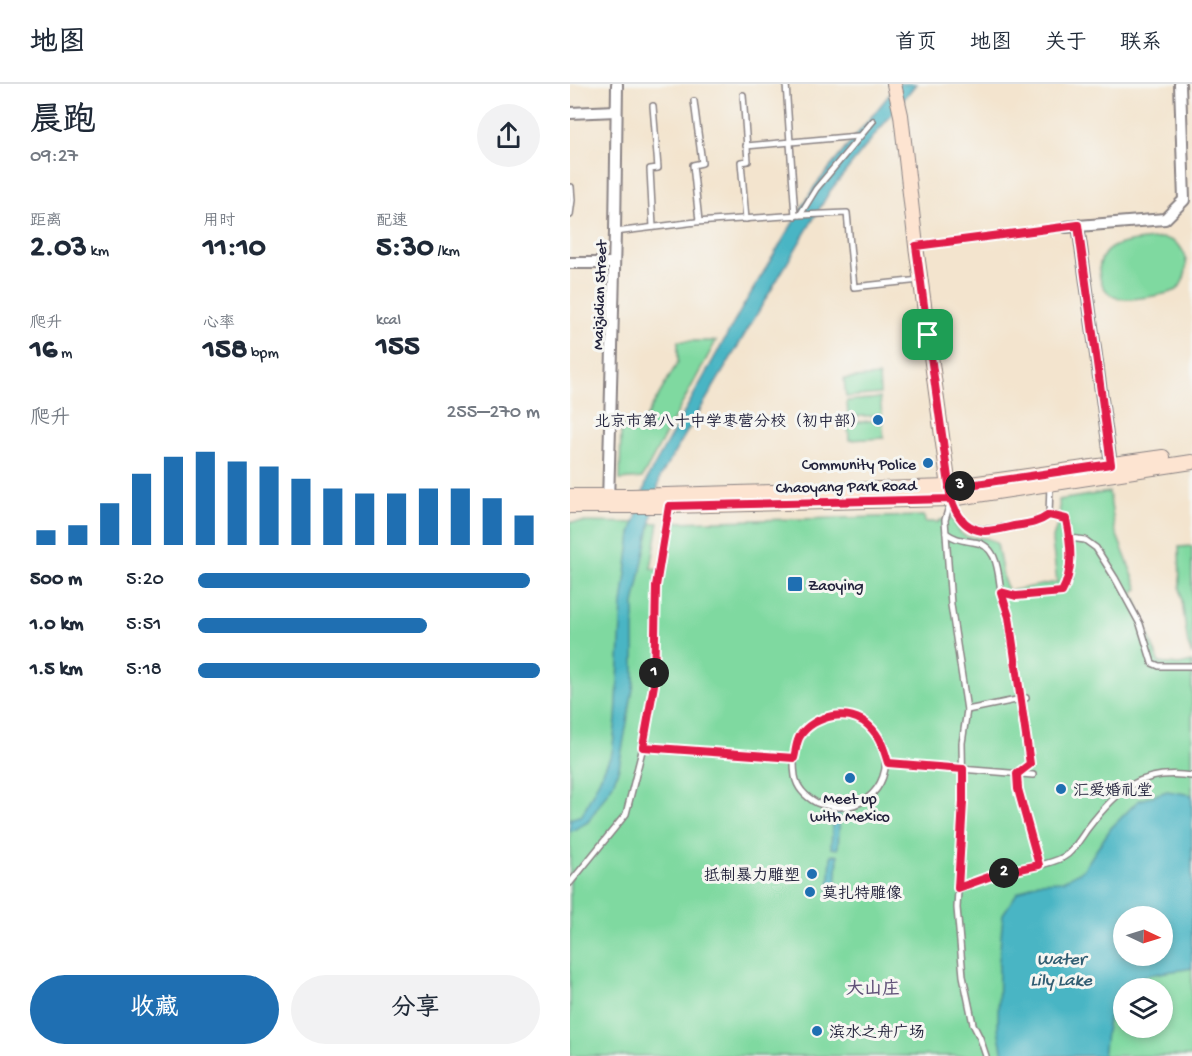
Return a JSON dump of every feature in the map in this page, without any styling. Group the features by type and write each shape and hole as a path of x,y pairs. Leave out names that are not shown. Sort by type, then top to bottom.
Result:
{"main road":[{"path":"894,84 900,110 950,493"},
{"name":"Chaoyang Park Road","path":"950,493 1111,464 1192,453"},
{"name":"Chaoyang Park Road","path":"570,506 629,501 668,502 950,493 1050,484 1192,462"},
{"name":"Chaoyang Park Road","path":"570,496 608,502"}],"street":[{"name":"Maizidian Street","path":"608,502 617,84"},
{"path":"1111,464 1072,226 1165,219 1184,200 1186,100 1180,84"},
{"path":"570,113 616,111"},
{"path":"570,262 614,262"}],"lane":[{"path":"786,84 798,215"},
{"path":"743,95 748,161 741,162 746,219"},
{"path":"694,101 702,164 693,165 699,221"},
{"path":"653,106 658,168 650,169 653,227"},
{"path":"798,215 816,189 873,121"},
{"path":"746,146 859,136"},
{"path":"570,179 570,215"},
{"path":"615,232 699,221 847,213 854,287 921,280"},
{"path":"916,246 1072,226"},
{"path":"1049,515 1050,484"},
{"path":"950,493 955,511 974,529 986,531 1040,522 1049,515"},
{"path":"950,493 945,520 951,605 967,710 962,743 963,802 957,908 963,976 973,1024 986,1056"},
{"path":"570,883 626,814 643,747 654,685 656,586 668,502"},
{"path":"1001,592 1016,596 1062,592 1069,580 1070,538 1066,519 1049,515"},
{"path":"946,533 957,541 977,542 988,546 995,558 1001,592 1009,617 1030,764 1017,774"},
{"path":"1070,538 1085,540 1096,548 1140,624 1152,663 1159,666 1192,666"},
{"path":"967,710 1022,699"},
{"path":"839,716 855,718 869,725 882,743 888,763 873,795 861,803 848,807 825,806 814,802 801,791 795,778 794,758 798,738 808,726 824,717 839,716"},
{"path":"643,747 794,758"},
{"path":"888,763 1033,775"},
{"path":"1017,774 1018,789 1039,865"},
{"path":"958,888 997,874 1039,865 1067,855 1119,792 1149,776 1179,774 1192,776"}],"green space":[{"path":"1163,238 1179,246 1186,259 1185,275 1177,290 1148,297 1124,299 1118,298 1105,289 1099,274 1102,258 1106,252 1125,243"},
{"path":"678,341 716,341 642,478 620,480 621,426 641,426 678,362"},
{"path":"879,376 880,394 846,397 844,379"},
{"path":"880,398 882,415 848,417 847,401"},
{"path":"882,420 884,438 849,440 848,423"},
{"path":"1109,492 1115,530 1138,589 1133,592 1159,663 1179,665 1192,662 1192,1056 570,1056 570,522 659,523 651,568 665,572 674,522 924,516 925,522 953,519 957,529 967,537 984,538 997,544 1004,581 1009,591 1057,582 1052,541 1060,516 1059,500"},
{"path":"1192,546 1192,655 1188,645 1180,587 1179,547"}],"water":[{"path":"898,84 916,84 830,191 660,477 634,604 634,683 619,767 613,784 588,822 570,832 570,819 582,815 612,753 622,604 631,534 648,477 742,308 815,186"},
{"name":"Water Lily Lake","path":"1167,791 1192,795 1192,968 1138,978 1113,978 1113,1001 1103,1056 1003,1056 998,1028 999,960 1003,914 1017,893 1038,882 1063,881 1083,870 1111,828 1138,801"},
{"path":"833,810 840,810 838,849 831,848"},
{"path":"831,855 838,855 836,892 829,892"}],"place":[{"name":"北京市第八十中学枣营分校（初中部）","path":"878,420"},
{"name":"Community Police","path":"928,463"},
{"name":"Zaoying","path":"795,584"},
{"name":"Meet up with Mexico","path":"850,778"},
{"name":"汇爱婚礼堂","path":"1061,789"},
{"name":"抵制暴力雕塑","path":"812,874"},
{"name":"莫扎特雕像","path":"810,892"},
{"name":"滨水之舟广场","path":"817,1031"}],"district":[{"name":"大山庄","path":"873,988"}],"route":[{"path":"928,335 916,246 1078,225 1111,464 949,488 951,499 955,511 974,529 986,531 1040,522 1049,515 1055,515 1066,519 1070,538 1069,580 1062,592 1016,596 1001,592 1009,617 1030,764 1017,774 1018,789 1039,865 997,874 958,888 963,769 888,763 879,738 869,725 855,718 824,717 808,726 798,738 794,758 643,747 654,685 656,586 669,506 951,499 928,335"}]}
